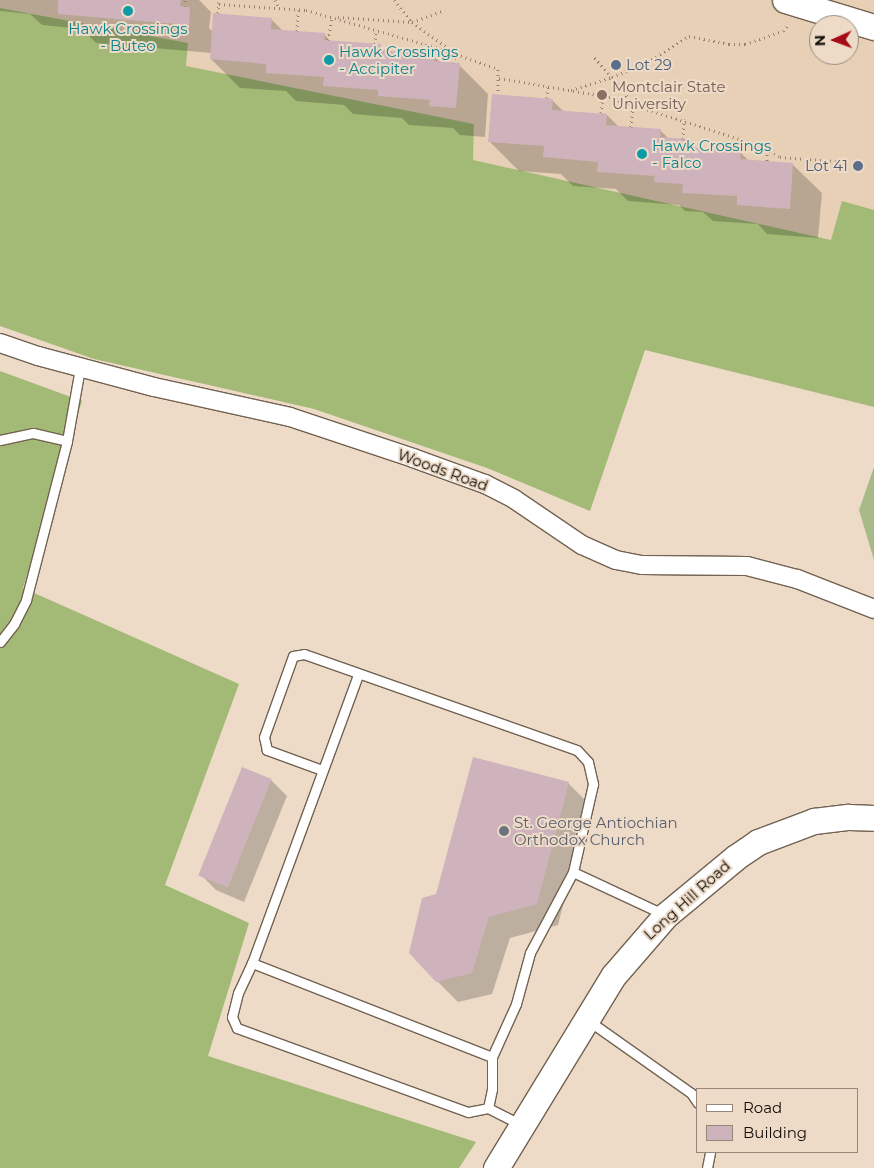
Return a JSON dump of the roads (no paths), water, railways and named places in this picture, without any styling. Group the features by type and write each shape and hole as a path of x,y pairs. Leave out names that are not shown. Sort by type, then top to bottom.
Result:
{"street":[{"path":"792,2 874,27"},
{"name":"Woods Road","path":"0,343 80,368 290,417 476,481 514,500 582,545 616,560 642,564 747,566 797,579 874,609"},
{"name":"Long Hill Road","path":"496,1168 614,975 666,915 736,857 765,839 814,821 849,816 874,818"}],"lane":[{"path":"0,642 14,624 26,600 66,440 80,368"},
{"path":"0,440 33,433 66,440"},
{"path":"322,770 268,750 264,737 293,656 304,654 358,675 577,750 588,762 593,784 573,872 530,954 516,1004 492,1057 492,1089 488,1108"},
{"path":"358,675 252,964 238,993 232,1016 237,1028 468,1112 488,1108 523,1125"},
{"path":"573,872 666,915"},
{"path":"252,964 492,1057"},
{"path":"586,1019 691,1093 696,1100"},
{"path":"707,1168 710,1153"}],"place":[{"name":"Hawk Crossings - Buteo","path":"128,11"},
{"name":"Hawk Crossings - Accipiter","path":"329,60"},
{"name":"Lot 29","path":"616,65"},
{"name":"Montclair State University","path":"602,95"},
{"name":"Hawk Crossings - Falco","path":"642,154"},
{"name":"Lot 41","path":"858,166"},
{"name":"St. George Antiochian Orthodox Church","path":"504,831"}]}
